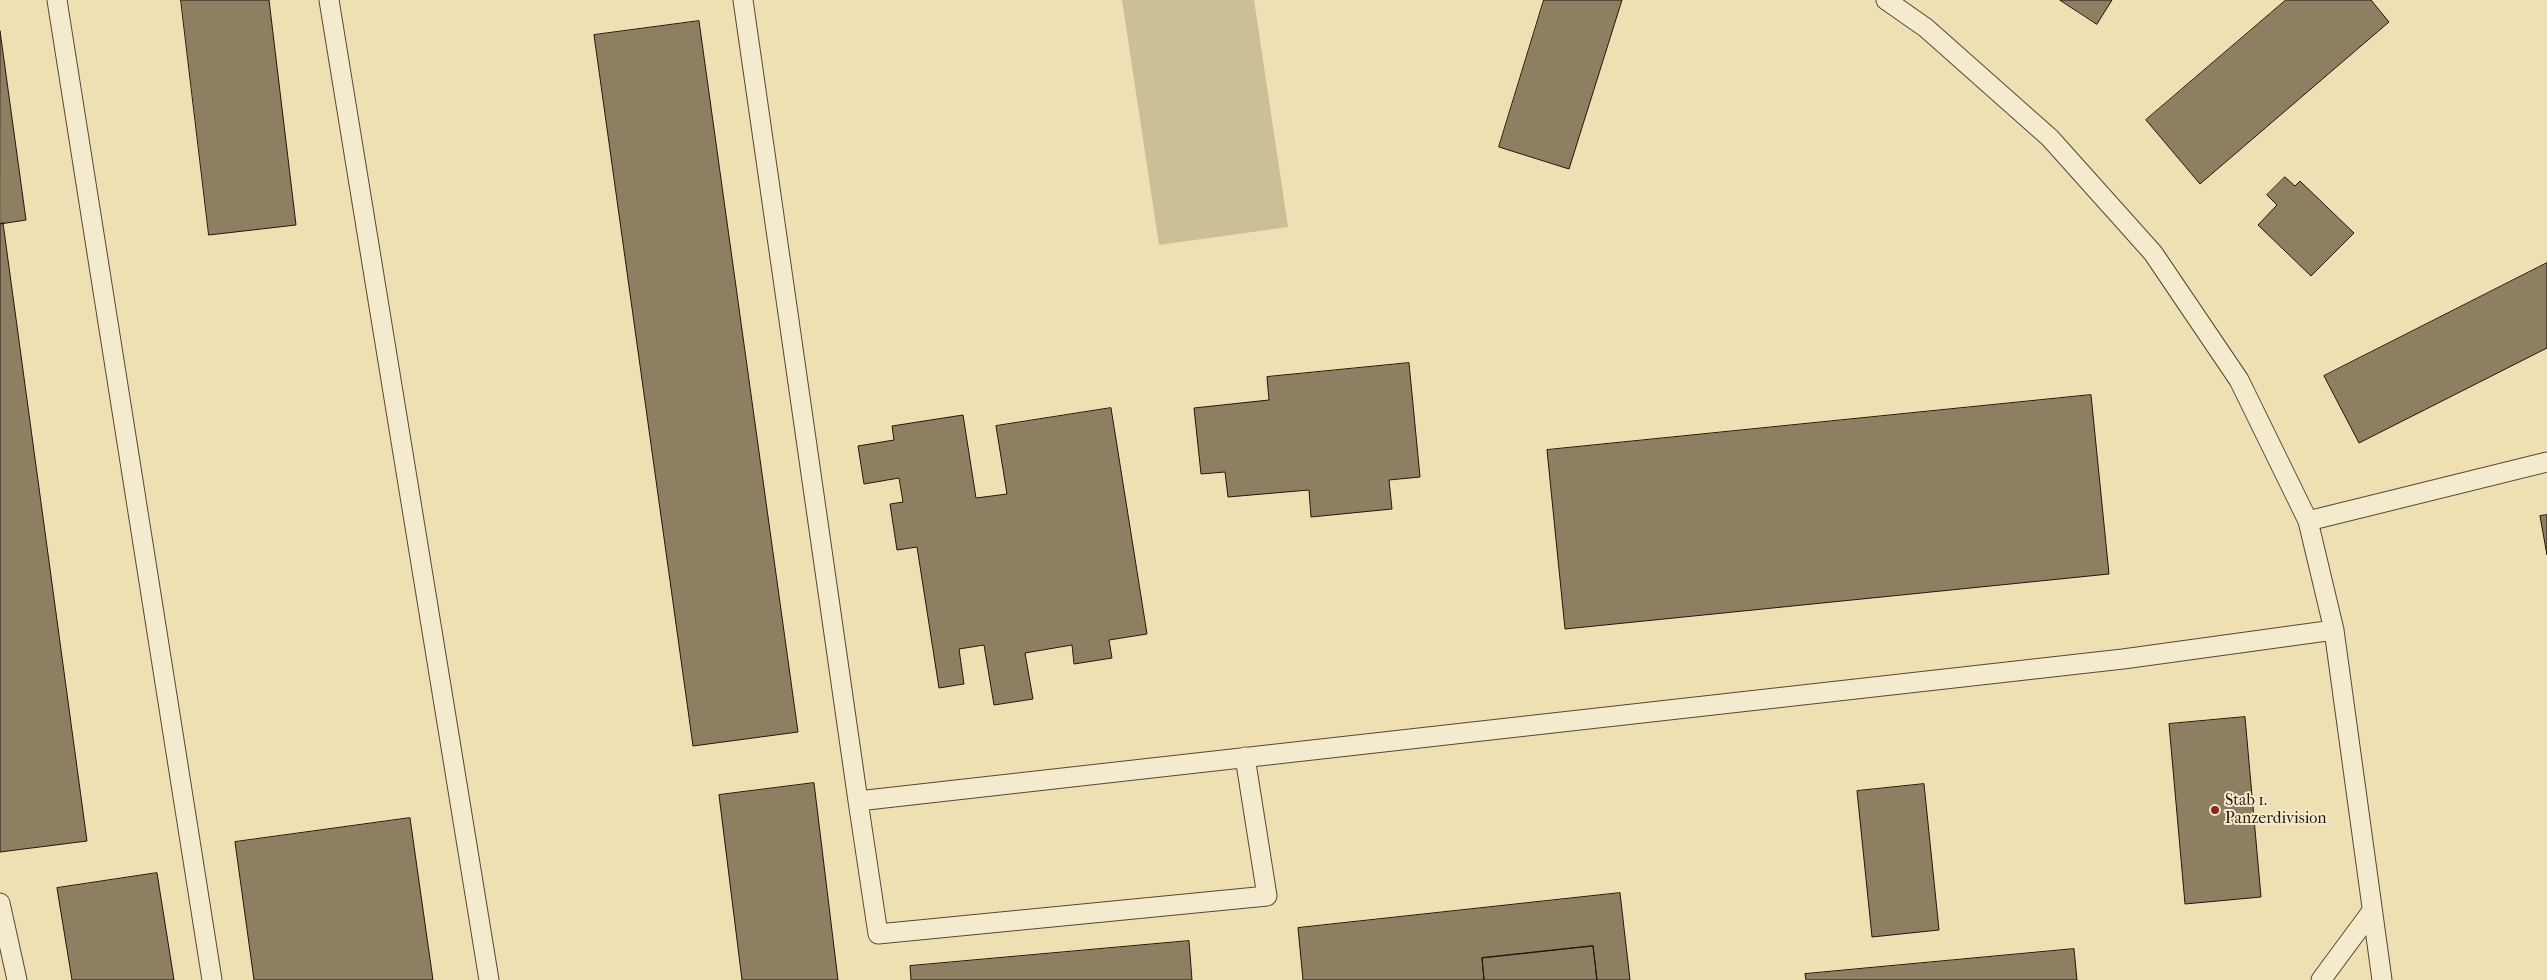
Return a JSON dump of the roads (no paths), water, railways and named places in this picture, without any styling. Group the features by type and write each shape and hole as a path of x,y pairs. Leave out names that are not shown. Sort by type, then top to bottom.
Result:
{"lane":[{"path":"57,0 212,980"},
{"path":"329,0 489,980"},
{"path":"743,0 878,934 1267,896 1245,757"},
{"path":"1886,0 1926,28 2050,138 2153,254 2239,380 2308,521 2334,630 2382,980"},
{"path":"2308,521 2547,462"},
{"path":"858,801 2122,658 2334,630"},
{"path":"0,903 17,980"},
{"path":"2321,980 2372,911"}],"place":[{"name":"Stab 1. Panzerdivision","path":"2215,810"}]}
